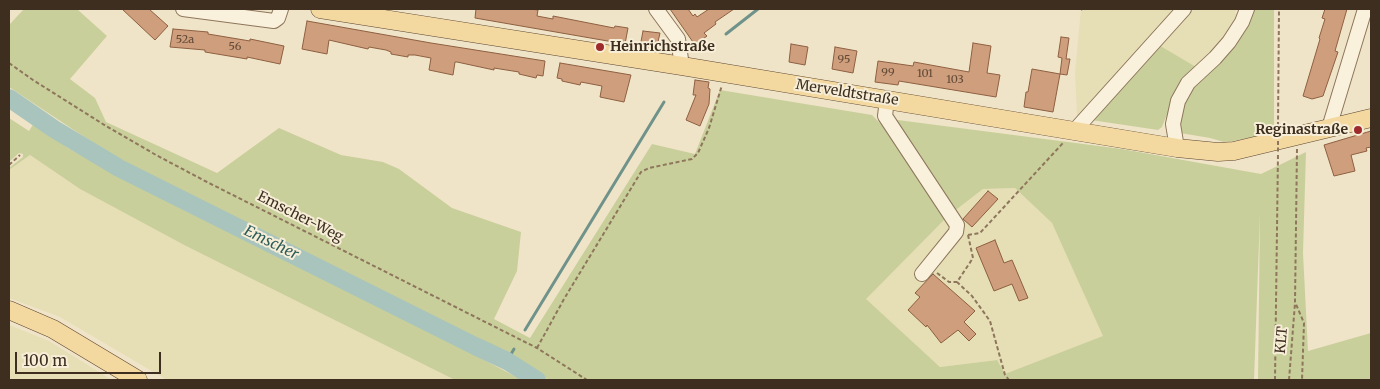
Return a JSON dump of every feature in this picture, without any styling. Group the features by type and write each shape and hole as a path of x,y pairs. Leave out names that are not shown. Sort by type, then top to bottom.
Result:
{"main road":[{"name":"Merveldtstraße","path":"320,9 887,99 1177,148 1218,152 1234,151 1371,118"},
{"path":"9,310 53,328 138,380"}],"street":[{"path":"183,9 274,21 278,18 281,9"},
{"path":"656,9 678,39 682,66"},
{"path":"1075,130 1184,9"},
{"path":"1177,148 1173,124 1178,101 1188,83 1229,42 1242,22 1247,9"},
{"path":"1329,128 1365,9"},
{"path":"887,99 885,116 962,234 926,270"}],"path":[{"path":"1275,380 1279,9"},
{"name":"Emscher-Weg","path":"9,63 156,155 537,348 587,380"},
{"path":"537,348 564,299 641,172 649,168 692,159 698,153 712,120 725,73"},
{"path":"957,282 973,258 962,234 980,233 1075,130"},
{"name":"KLT","path":"1289,380 1295,302 1298,136"},
{"path":"9,165 20,155"},
{"path":"926,270 949,282 957,282 972,296 990,321 1008,380"},
{"path":"1295,302 1304,322 1302,380"}],"shaded area":[{"path":"1081,9 1237,9 1235,13 1239,15 1226,39 1196,67 1089,119 1077,115 1075,73"},
{"path":"30,155 80,189 186,246 455,380 167,380 60,317 9,298 9,170"},
{"path":"1015,188 1052,223 1104,336 1005,375 996,360 940,367 865,299 945,219 983,189"},
{"path":"9,325 49,341 112,380 9,380"}],"green space":[{"path":"24,9 77,9 107,36 70,79 95,98 106,122 217,173 279,128 341,155 383,162 399,169 452,208 521,232 517,271 494,319 530,338 652,144 695,154 720,90 872,115 883,126 945,219 866,299 940,367 997,360 1005,374 1103,336 1052,223 1015,188 983,189 952,213 890,119 1122,149 1261,174 1306,152 1303,253 1308,351 1371,333 1371,380 1258,380 1260,214 1254,380 549,380 505,354 265,235 107,152 9,87 9,25"},
{"path":"1252,9 1274,9 1274,126 1265,127 1263,135 1224,142 1180,133 1179,124 1188,91"},
{"path":"1157,44 1196,67 1174,97 1162,127 1158,130 1091,120"},
{"path":"9,118 29,131 34,123 68,148 180,208 414,323 522,380 455,380 186,246 80,189 30,155 9,170 23,157 23,154 19,153 9,162"}],"building":[{"path":"122,9 149,9 168,26 155,40"},
{"path":"476,9 538,10 537,16 553,19 553,16 614,28 615,26 628,28 625,44 475,18"},
{"path":"670,9 688,9 693,16 695,14 697,17 709,9 734,9 715,22 716,24 704,33 707,36 695,45"},
{"path":"1325,9 1347,9 1335,51 1338,52 1323,96 1312,99 1303,96 1320,39 1325,19 1322,18"},
{"path":"307,21 545,61 543,76 537,75 536,78 519,74 519,72 494,68 494,70 457,62 455,62 453,75 429,70 431,58 391,54 391,52 386,50 369,47 368,49 329,40 327,54 302,49"},
{"path":"173,29 208,32 208,34 250,41 250,39 284,46 280,64 247,57 247,59 205,52 205,50 170,47"},
{"path":"643,31 660,33 658,42 663,43 662,50 640,47"},
{"path":"1061,37 1069,38 1066,59 1070,59 1067,75 1060,74 1062,58 1058,57"},
{"path":"973,43 991,46 987,73 1000,75 996,97 899,81 898,85 875,82 878,61 913,66 914,62 969,72"},
{"path":"791,44 808,47 805,65 789,62"},
{"path":"835,47 857,51 853,73 832,69"},
{"path":"560,63 631,75 624,102 600,97 602,86 581,82 580,85 557,78"},
{"path":"1032,69 1060,74 1053,112 1024,107"},
{"path":"695,80 709,82 708,88 710,89 709,104 700,126 686,120 696,95 693,95"},
{"path":"1371,131 1371,147 1366,148 1367,151 1351,155 1355,171 1334,176 1324,145"},
{"path":"988,191 998,199 972,227 963,219"},
{"path":"995,240 1004,263 1012,260 1028,298 1019,301 1012,284 994,291 976,248"},
{"path":"933,274 975,311 964,322 976,334 969,341 958,330 941,343 927,325 926,327 908,310 920,297 915,293"}],"waterway":[{"path":"726,34 758,9"},
{"name":"Emscher","path":"9,98 54,129 119,168 507,361 537,380"},
{"path":"525,330 664,102"},
{"path":"507,361 514,349"}],"place":[{"name":"Heinrichstraße","path":"600,47"},
{"name":"Reginastraße","path":"1358,130"}]}
